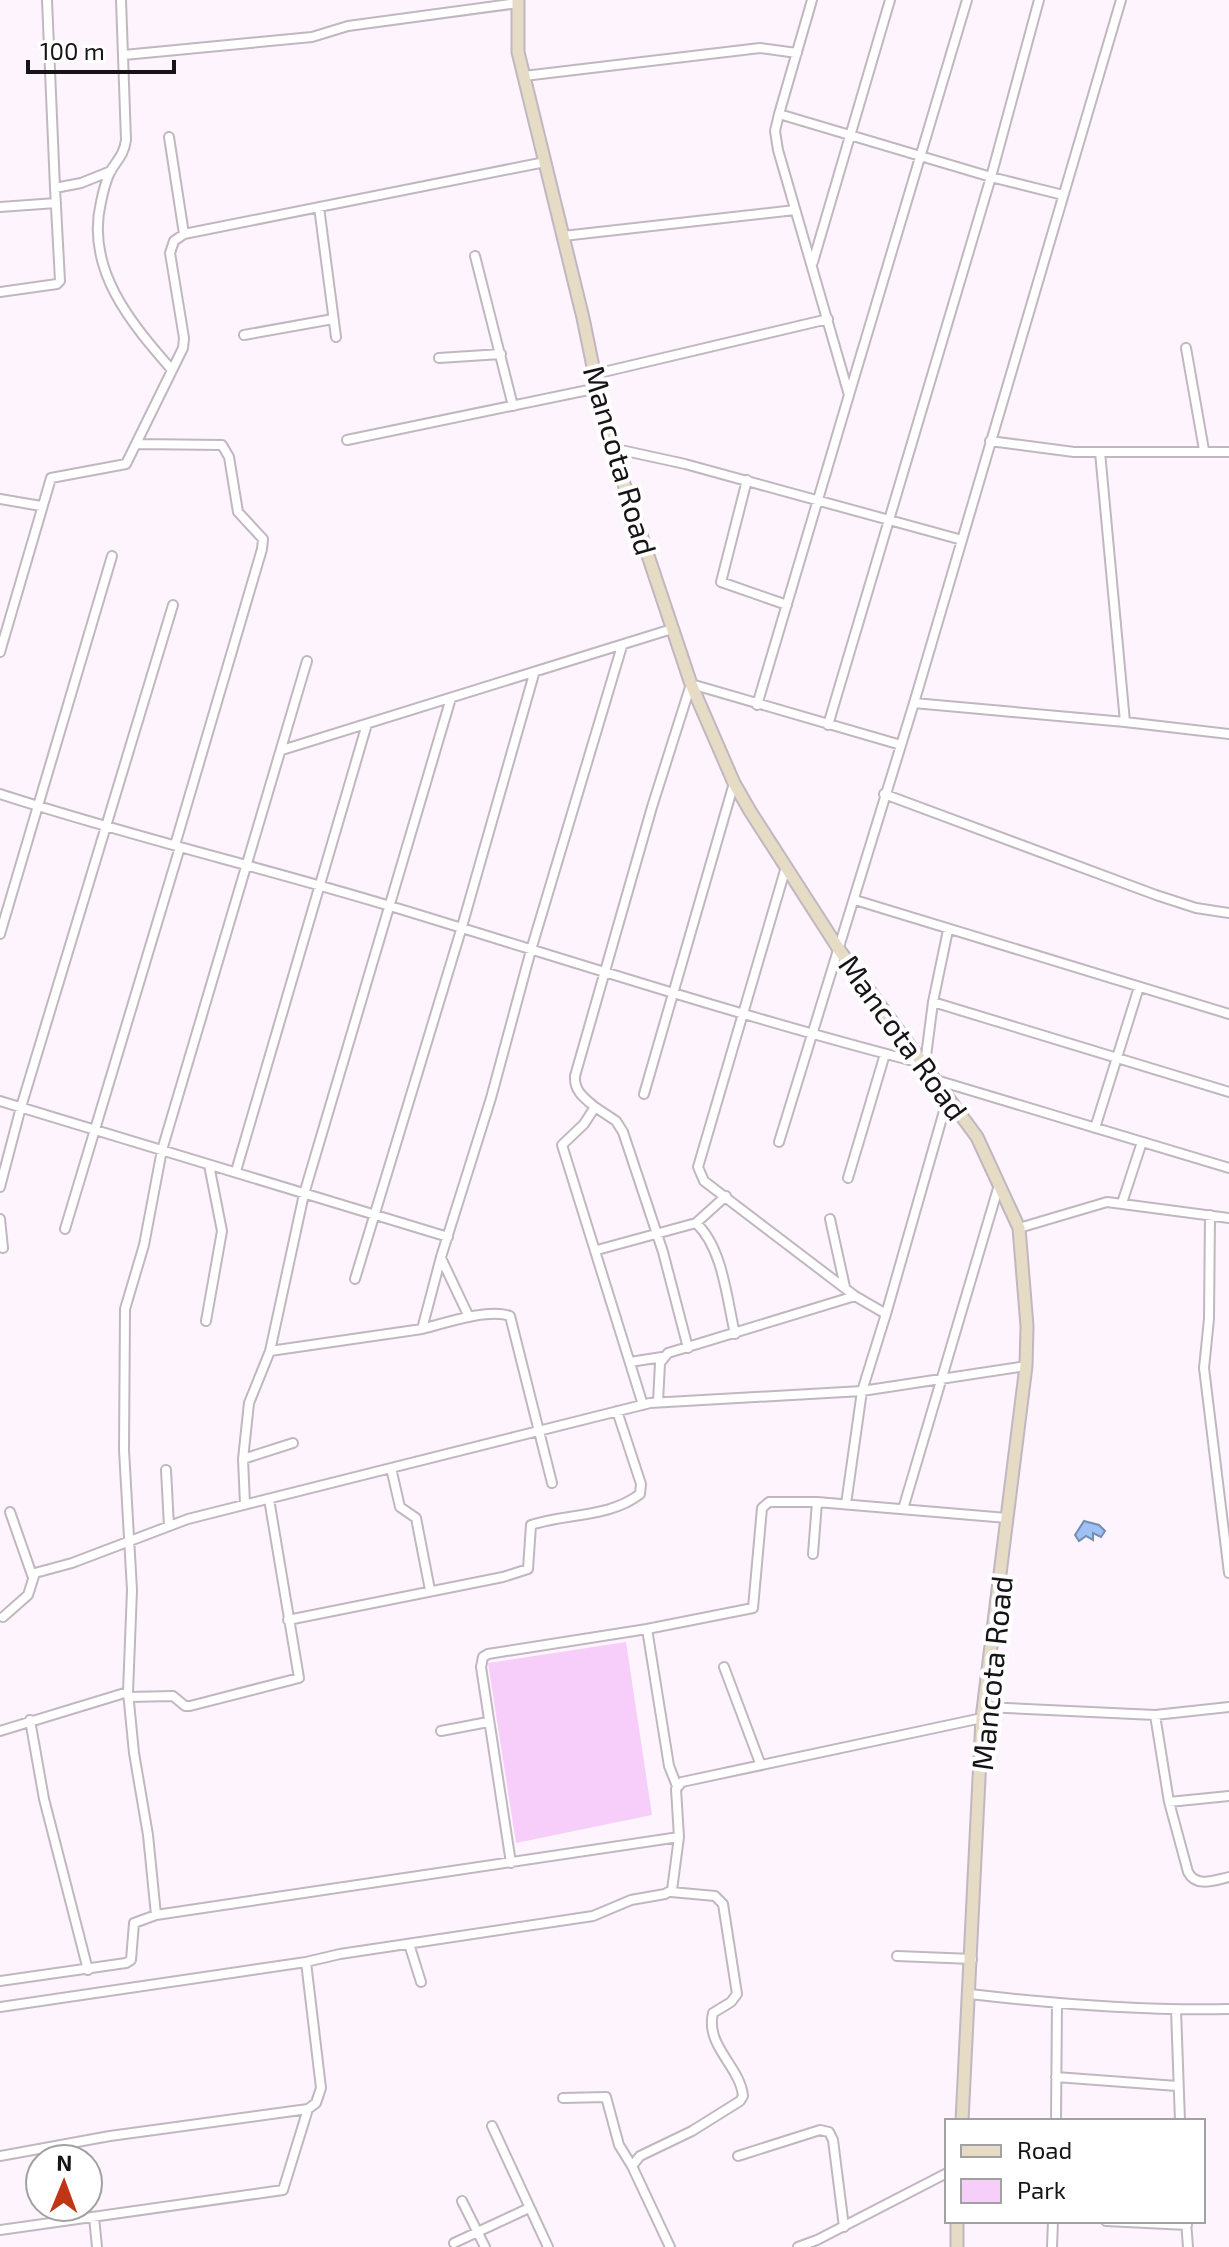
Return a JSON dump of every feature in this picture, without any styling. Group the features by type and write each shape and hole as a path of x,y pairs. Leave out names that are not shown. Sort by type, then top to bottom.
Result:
{"main road":[{"name":"Mancota Road","path":"518,1 518,52 612,448 691,684 734,783 840,951 977,1137 1019,1228 1027,1326 1026,1366 983,1713 962,2119"},
{"path":"957,2223 957,2247"}],"street":[{"path":"0,292 57,284 60,281 47,0"},
{"path":"121,0 126,140 124,152 111,171 99,211 100,260 137,330 172,370"},
{"path":"812,0 779,114 776,140 849,395"},
{"path":"812,263 890,0"},
{"path":"757,705 967,0"},
{"path":"828,725 991,177 1039,0"},
{"path":"779,1142 840,951 1121,0"},
{"path":"124,55 312,37 354,25 518,1"},
{"path":"524,76 760,48 797,53"},
{"path":"779,114 991,177 1063,195"},
{"path":"169,137 184,234"},
{"path":"0,652 49,482 54,476 123,465 129,460 184,343 170,246 184,234 545,162"},
{"path":"55,188 81,183 111,171"},
{"path":"0,207 56,203"},
{"path":"319,207 336,337"},
{"path":"563,236 795,210"},
{"path":"475,256 513,406"},
{"path":"244,335 333,319"},
{"path":"595,374 828,319"},
{"path":"1186,348 1204,450"},
{"path":"439,358 501,354"},
{"path":"347,440 598,388"},
{"path":"990,441 1059,451 1229,452"},
{"path":"65,1229 178,846 263,539 238,512 229,457 222,445 137,444"},
{"path":"612,448 747,480 962,540"},
{"path":"1100,452 1125,722"},
{"path":"747,480 721,582 787,605"},
{"path":"0,499 41,506"},
{"path":"0,934 112,556"},
{"path":"0,1187 21,1107 173,605"},
{"path":"282,750 672,629"},
{"path":"422,1329 622,646"},
{"path":"156,1915 128,1694 132,1590 124,1450 124,1321 144,1245 162,1150 307,661"},
{"path":"355,1279 461,930 534,674"},
{"path":"688,1348 657,1232 623,1132 616,1121 579,1094 575,1081 604,971 691,684 901,745"},
{"path":"245,1504 243,1459 249,1403 270,1351 304,1194 451,698"},
{"path":"914,703 1229,734"},
{"path":"236,1171 367,724"},
{"path":"644,1094 734,783"},
{"path":"0,794 391,907 814,1035 925,1064 933,1002 948,930"},
{"path":"884,794 1156,895 1196,908 1229,913"},
{"path":"786,867 698,1167 704,1181 855,1296 886,1314"},
{"path":"855,900 1229,1014"},
{"path":"1095,1128 1139,987"},
{"path":"933,1002 1229,1092"},
{"path":"848,1178 885,1054"},
{"path":"936,1080 1229,1168"},
{"path":"846,1504 862,1391 948,1097"},
{"path":"0,1101 448,1237"},
{"path":"595,1107 584,1124 562,1145 643,1405"},
{"path":"1122,1203 1142,1142"},
{"path":"206,1321 222,1231 209,1165"},
{"path":"903,1509 999,1185"},
{"path":"597,1250 696,1223 726,1196"},
{"path":"1019,1228 1094,1204 1122,1203 1229,1218"},
{"path":"1210,1215 1209,1319 1204,1368 1229,1573"},
{"path":"0,1219 3,1248"},
{"path":"830,1219 845,1288"},
{"path":"696,1223 717,1260 735,1334"},
{"path":"441,1257 469,1317"},
{"path":"630,1362 662,1357 855,1296"},
{"path":"270,1351 422,1329 469,1317 510,1316 552,1483"},
{"path":"658,1402 662,1357"},
{"path":"32,1575 169,1526 245,1504 643,1405 862,1391 1026,1366"},
{"path":"288,1620 523,1572 529,1565 531,1525 603,1511 640,1494 641,1484 617,1411"},
{"path":"243,1459 293,1443"},
{"path":"391,1468 400,1507 416,1518 430,1590"},
{"path":"166,1470 169,1526"},
{"path":"0,1731 128,1694 173,1696 187,1706 299,1678 269,1499"},
{"path":"511,1863 488,1722 481,1667 483,1657 753,1608 763,1505 773,1501 1007,1518"},
{"path":"813,1554 817,1502"},
{"path":"3,1617 28,1595 32,1575 10,1512"},
{"path":"647,1629 669,1766 677,1786 675,1803 679,1837 671,1892"},
{"path":"724,1667 760,1763"},
{"path":"677,1786 687,1779 983,1713 1155,1715 1229,1707"},
{"path":"1155,1715 1169,1802 1191,1878 1208,1882 1229,1877"},
{"path":"30,1720 44,1799 88,1970"},
{"path":"441,1731 488,1722"},
{"path":"1169,1802 1229,1796"},
{"path":"0,1981 88,1970 131,1960 134,1923 156,1915 679,1837"},
{"path":"0,2007 593,1916 631,1900 671,1892 715,1896 723,1904 737,1994 731,2002 713,2013 712,2027 717,2046 740,2082 743,2096 740,2101 692,2131 640,2156 632,2166"},
{"path":"409,1944 421,1982"},
{"path":"897,1956 972,1959"},
{"path":"0,2156 110,2136 308,2109 316,2103 321,2088 306,1962"},
{"path":"970,1994 1057,2004 1176,2010 1229,2009"},
{"path":"1056,2119 1057,2004"},
{"path":"1176,2010 1180,2119"},
{"path":"1056,2077 1177,2086"},
{"path":"563,2098 606,2097 619,2145 670,2247"},
{"path":"104,2216 283,2190 308,2109"},
{"path":"492,2126 548,2247"},
{"path":"738,2156 820,2130 832,2134 844,2227"},
{"path":"798,2247 844,2227 945,2174"},
{"path":"462,2201 485,2247"},
{"path":"454,2243 529,2208"},
{"path":"0,2230 51,2223"},
{"path":"95,2223 97,2247"},
{"path":"1052,2247 1053,2223"},
{"path":"1186,2223 1188,2247"}],"green space":[{"path":"626,1642 652,1815 516,1843 488,1663"}],"water":[{"path":"1084,1521 1099,1525 1105,1531 1101,1537 1093,1533 1093,1540 1086,1536 1079,1541 1075,1535"}]}
